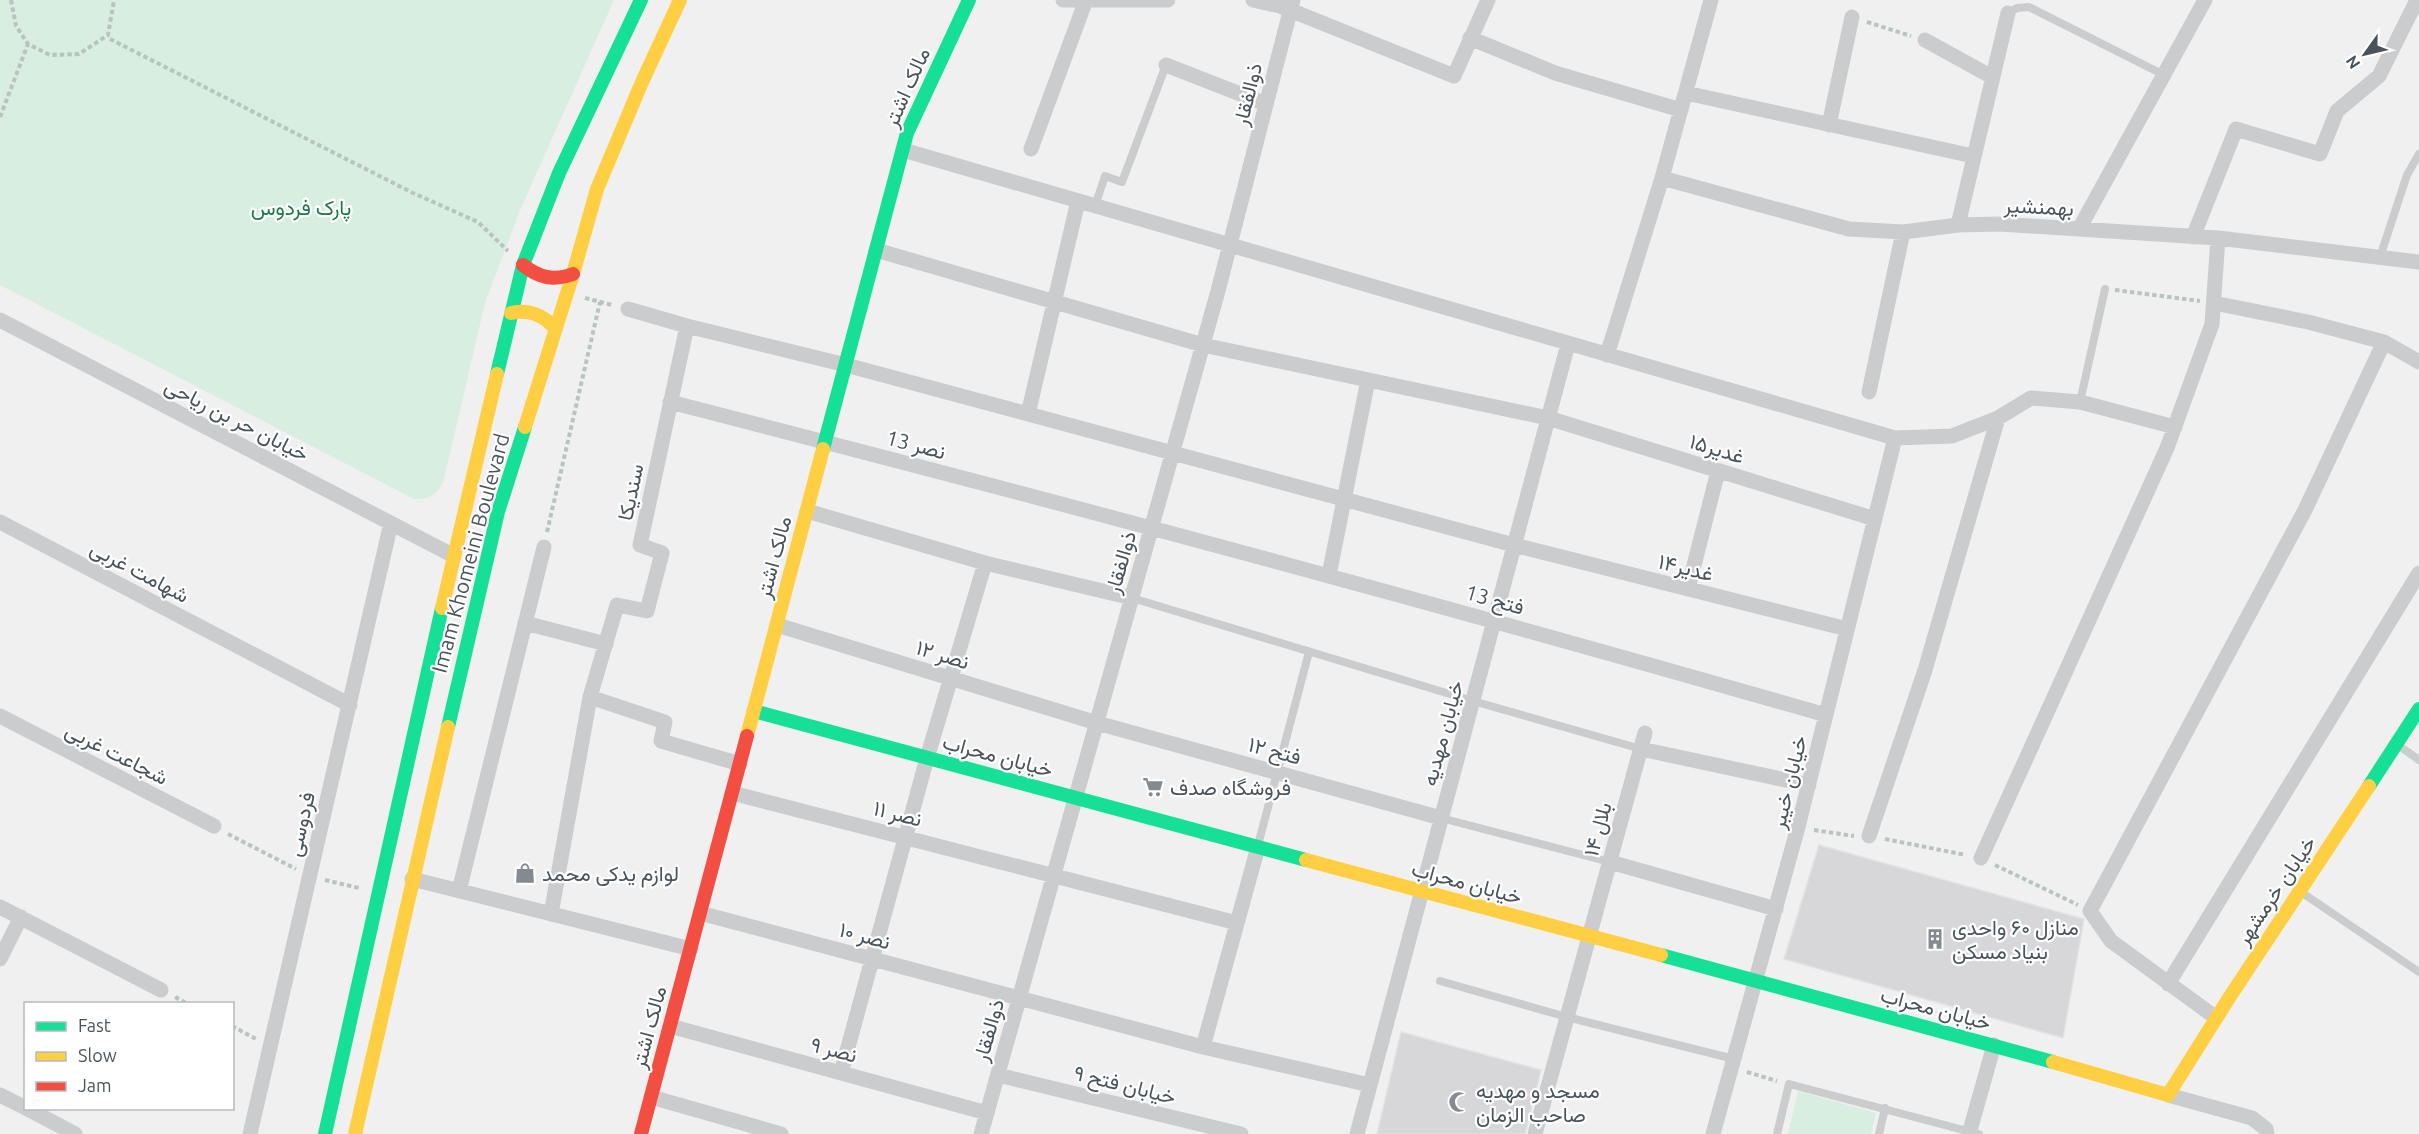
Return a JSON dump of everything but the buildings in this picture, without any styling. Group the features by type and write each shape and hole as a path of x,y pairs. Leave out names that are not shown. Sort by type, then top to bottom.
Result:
{"street":[{"name":"Imam Khomeini Boulevard","path":"325,1134 454,556 523,265 559,173 641,0"},
{"name":"Imam Khomeini Boulevard","path":"356,1134 412,879 498,512 573,274 597,189 642,82 680,0"},
{"name":"مالک اشتر","path":"641,1134 907,133 969,0"},
{"path":"1063,0 1159,0"},
{"path":"1031,148 1086,0"},
{"path":"1253,0 1291,5 1454,76 1488,0"},
{"path":"1607,355 1662,178 1711,0"},
{"path":"2079,229 2205,0"},
{"path":"2193,237 2236,129 2320,154 2337,111 2379,76 2417,0"},
{"name":"ذوالفقار","path":"981,1134 1203,345 1291,5"},
{"path":"1958,225 2008,13"},
{"path":"1829,125 1852,17"},
{"path":"1470,38 1555,73 1681,110"},
{"path":"1925,40 1992,76"},
{"path":"1166,65 1266,104"},
{"path":"1686,93 1973,156"},
{"path":"903,150 1895,438 1952,435 1998,418 2031,398 2080,402 2175,427"},
{"name":"بهمنشیر","path":"1662,178 1850,229 1904,232 1958,225 1999,224 2218,238 2419,262"},
{"path":"1028,414 1078,201"},
{"path":"1869,392 1904,232"},
{"path":"1982,858 2175,427 2212,324 2218,238"},
{"name":"غدیر۱۵","path":"876,250 1203,345 1548,418 1875,519"},
{"path":"523,265 538,276 546,278 555,279 573,274"},
{"path":"2214,303 2308,322 2384,342 2419,362"},
{"path":"628,309 846,365"},
{"path":"512,313 521,310 538,313 556,328"},
{"name":"خیابان حر بن ریاحی","path":"0,320 454,556"},
{"name":"سندیکا","path":"551,914 590,698 617,605 647,611 662,553 640,545 687,326"},
{"path":"2215,1017 2111,941 2090,911 2305,510 2384,342"},
{"name":"خیابان مهدیه","path":"1357,1134 1568,344"},
{"name":"غدیر۱۴","path":"846,365 1514,545 1847,629"},
{"path":"1329,575 1368,380"},
{"name":"نصر 13","path":"670,402 1152,527"},
{"path":"1869,836 1925,670 1998,418"},
{"name":"خیابان خیبر","path":"1713,1134 1809,785 1895,438"},
{"path":"1688,589 1718,471"},
{"path":"807,511 985,563 1132,598"},
{"name":"شهامت غربی","path":"0,522 350,705"},
{"name":"فردوسی","path":"250,1134 391,523"},
{"name":"فتح 13","path":"1152,527 1494,620 1826,715"},
{"path":"459,891 544,547"},
{"path":"841,1073 927,758 985,563"},
{"path":"2168,984 2419,573"},
{"path":"525,623 606,644"},
{"name":"نصر ۱۲","path":"777,625 1097,723"},
{"path":"590,698 665,722 661,741 740,764"},
{"name":"خیابان خرمشهر","path":"2168,1095 2215,1017 2419,709"},
{"name":"خیابان محراب","path":"754,711 1995,1045 2168,1095"},
{"name":"شجاعت غربی","path":"0,716 214,826"},
{"name":"فتح ۱۲","path":"1097,723 1442,818"},
{"name":"بلال ۱۴","path":"1535,1134 1645,733"},
{"path":"1641,749 1809,785"},
{"name":"نصر ۱۱","path":"732,793 1237,923"},
{"path":"1203,1047 1258,847"},
{"path":"1610,862 1776,909"},
{"path":"412,879 691,949"},
{"path":"0,906 161,990"},
{"name":"نصر ۱۰","path":"700,912 1203,1047 1370,1085"},
{"path":"0,959 21,917"},
{"name":"نصر ۹","path":"670,1026 987,1113"},
{"path":"1972,1133 1995,1045"},
{"name":"خیابان فتح ۹","path":"998,1075 1236,1133"},
{"path":"0,1095 24,1107"},
{"path":"2168,1095 2252,1118 2266,1129 2268,1134"},
{"path":"651,1097 781,1134"},
{"path":"30,1110 75,1134"}],"lane":[{"path":"2008,13 2017,8 2028,8 2164,75"},
{"path":"1095,206 1105,176 1122,182 1166,65"},
{"path":"2380,257 2407,174 2419,154"},
{"path":"2080,402 2105,288"},
{"path":"1132,598 1641,749"},
{"path":"1258,847 1309,652"},
{"path":"2396,744 2419,760"},
{"path":"1442,818 1610,862"},
{"path":"2300,891 2419,972"},
{"path":"1440,981 1733,1064"},
{"path":"1777,1134 1790,1084 1972,1133"},
{"path":"1879,1134 1885,1108"}],"path":[{"path":"11,0 16,26 28,44 50,55 79,54 108,35 114,0"},
{"path":"1852,17 1925,40"},
{"path":"110,39 413,193 478,222 523,265"},
{"path":"0,117 28,44"},
{"path":"2105,288 2214,303"},
{"path":"567,293 628,309"},
{"path":"544,547 600,302"},
{"path":"214,826 310,876 379,893"},
{"path":"1798,827 1847,836 1869,836 1982,858 2090,911"},
{"path":"234,1027 270,1046"},
{"path":"1733,1064 1790,1084"}],"green space":[{"name":"پارک فردوس","path":"0,0 614,0 521,208 485,303 444,479 437,492 429,497 414,499 0,285"},
{"path":"1798,1091 1876,1113 1871,1134 1788,1134"}],"traffic: fast":[{"path":"497,374 523,265 559,173 641,0"},
{"path":"823,449 907,133 969,0"},
{"path":"448,727 498,512 525,427"},
{"path":"325,1134 442,608"},
{"path":"2369,786 2419,709"},
{"path":"754,711 1306,860"},
{"path":"1661,955 2053,1062"}],"traffic: slow":[{"path":"525,427 597,189 642,82 680,0"},
{"path":"511,313 536,314 556,329"},
{"path":"442,608 497,374"},
{"path":"747,736 823,449"},
{"path":"355,1134 448,727"},
{"path":"2053,1062 2168,1095 2369,786"},
{"path":"1306,860 1661,955"}],"traffic: jam":[{"path":"523,265 547,277 573,274"},
{"path":"641,1134 747,736"}],"place":[{"name":"فروشگاه صدف","path":"1153,787"},
{"name":"لوازم یدکی محمد","path":"525,873"},
{"name":"منازل ۶۰ واحدی بنیاد مسکن","path":"1935,939"},
{"name":"مسجد و مهدیه صاحب الزمان","path":"1459,1102"}]}
